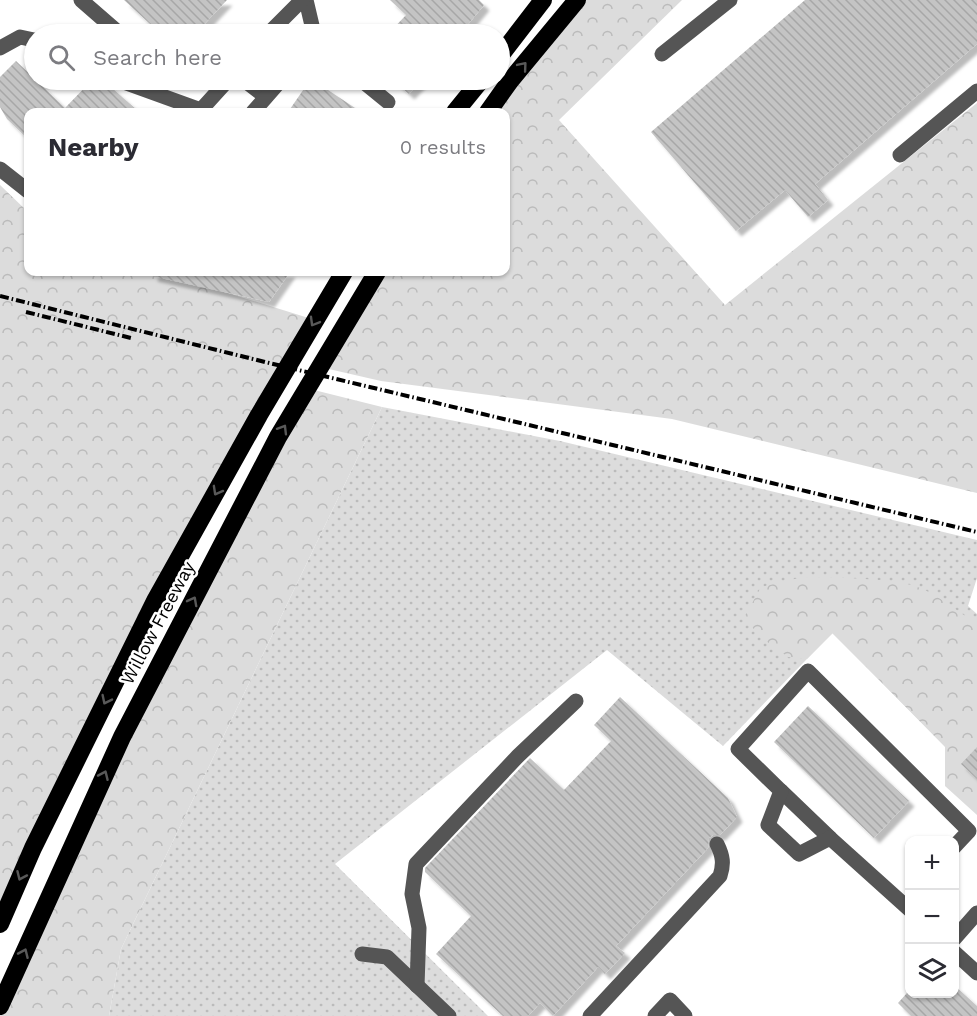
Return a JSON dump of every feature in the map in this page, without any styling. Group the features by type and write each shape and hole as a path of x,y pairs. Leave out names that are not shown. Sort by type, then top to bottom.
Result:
{"highway":[{"path":"510,43 543,0"},
{"path":"510,81 578,0"},
{"path":"458,108 473,90"},
{"path":"491,108 504,90"},
{"name":"Willow Freeway","path":"0,924 33,848 154,601 342,276"},
{"name":"Willow Freeway","path":"0,1006 122,737 278,438 376,276"}],"street":[{"path":"81,0 109,24"},
{"path":"662,54 730,0"},
{"path":"277,24 299,1 309,24"},
{"path":"0,48 20,37 24,38"},
{"path":"144,90 192,108"},
{"path":"203,108 218,90"},
{"path":"258,90 266,96"},
{"path":"256,108 272,90"},
{"path":"373,90 388,102"},
{"path":"900,155 977,92"},
{"path":"0,169 24,188"},
{"path":"905,901 830,838 738,749 808,671 969,831 959,842"},
{"path":"417,986 419,928 412,894 416,864 518,756 576,701"},
{"path":"781,791 768,825 800,854 830,838"},
{"path":"590,1016 720,876 724,866 722,853 717,844"},
{"path":"959,933 977,913"},
{"path":"362,954 387,957 449,1016"},
{"path":"959,957 977,973"},
{"path":"655,1016 670,1000 685,1016"}],"green space":[{"path":"577,0 682,0 559,120 725,305 977,103 977,493 672,419 381,381 320,367 375,276 510,276 510,108 491,108 505,90 510,90 510,84"},
{"path":"0,185 24,208 24,276 173,276 315,320 259,415 0,924"},
{"path":"310,389 382,407 121,949 109,1016 0,1016 0,1006 122,737"},
{"path":"382,407 560,441 977,540 977,578 968,606 977,614 977,717 946,747 832,633 723,746 607,650 335,864 488,1016 109,1016 121,949"},
{"path":"803,577 864,579 911,585 937,597 977,624 977,815 945,786 945,747 833,633 807,659 788,657 762,638 744,618 761,587"}],"building":[{"path":"124,0 227,0 204,24 150,24"},
{"path":"390,0 479,0 484,5 468,24 397,24 406,15"},
{"path":"805,0 977,0 977,44 815,184 828,200 808,217 785,190 736,231 651,132"},
{"path":"16,61 24,69 24,90 46,90 65,108 24,108 24,135 7,119 0,107 0,77"},
{"path":"82,90 114,90 134,108 65,108"},
{"path":"303,90 328,90 355,108 291,108"},
{"path":"152,276 287,276 269,302"},
{"path":"620,697 728,798 737,817 720,835 713,835 709,838 708,848 616,946 625,953 605,974 598,967 553,1016 540,1003 528,1016 503,1016 436,954 471,916 425,872 425,868 530,758 564,790 611,741 594,725"},
{"path":"808,706 909,801 874,838 774,742"},
{"path":"977,747 977,779 961,764"},
{"path":"959,990 977,1006 977,1016 911,1016 898,1003 905,995 905,998 959,998"}],"railway":[{"path":"0,296 265,362 977,532"},
{"path":"26,312 131,338"}]}
